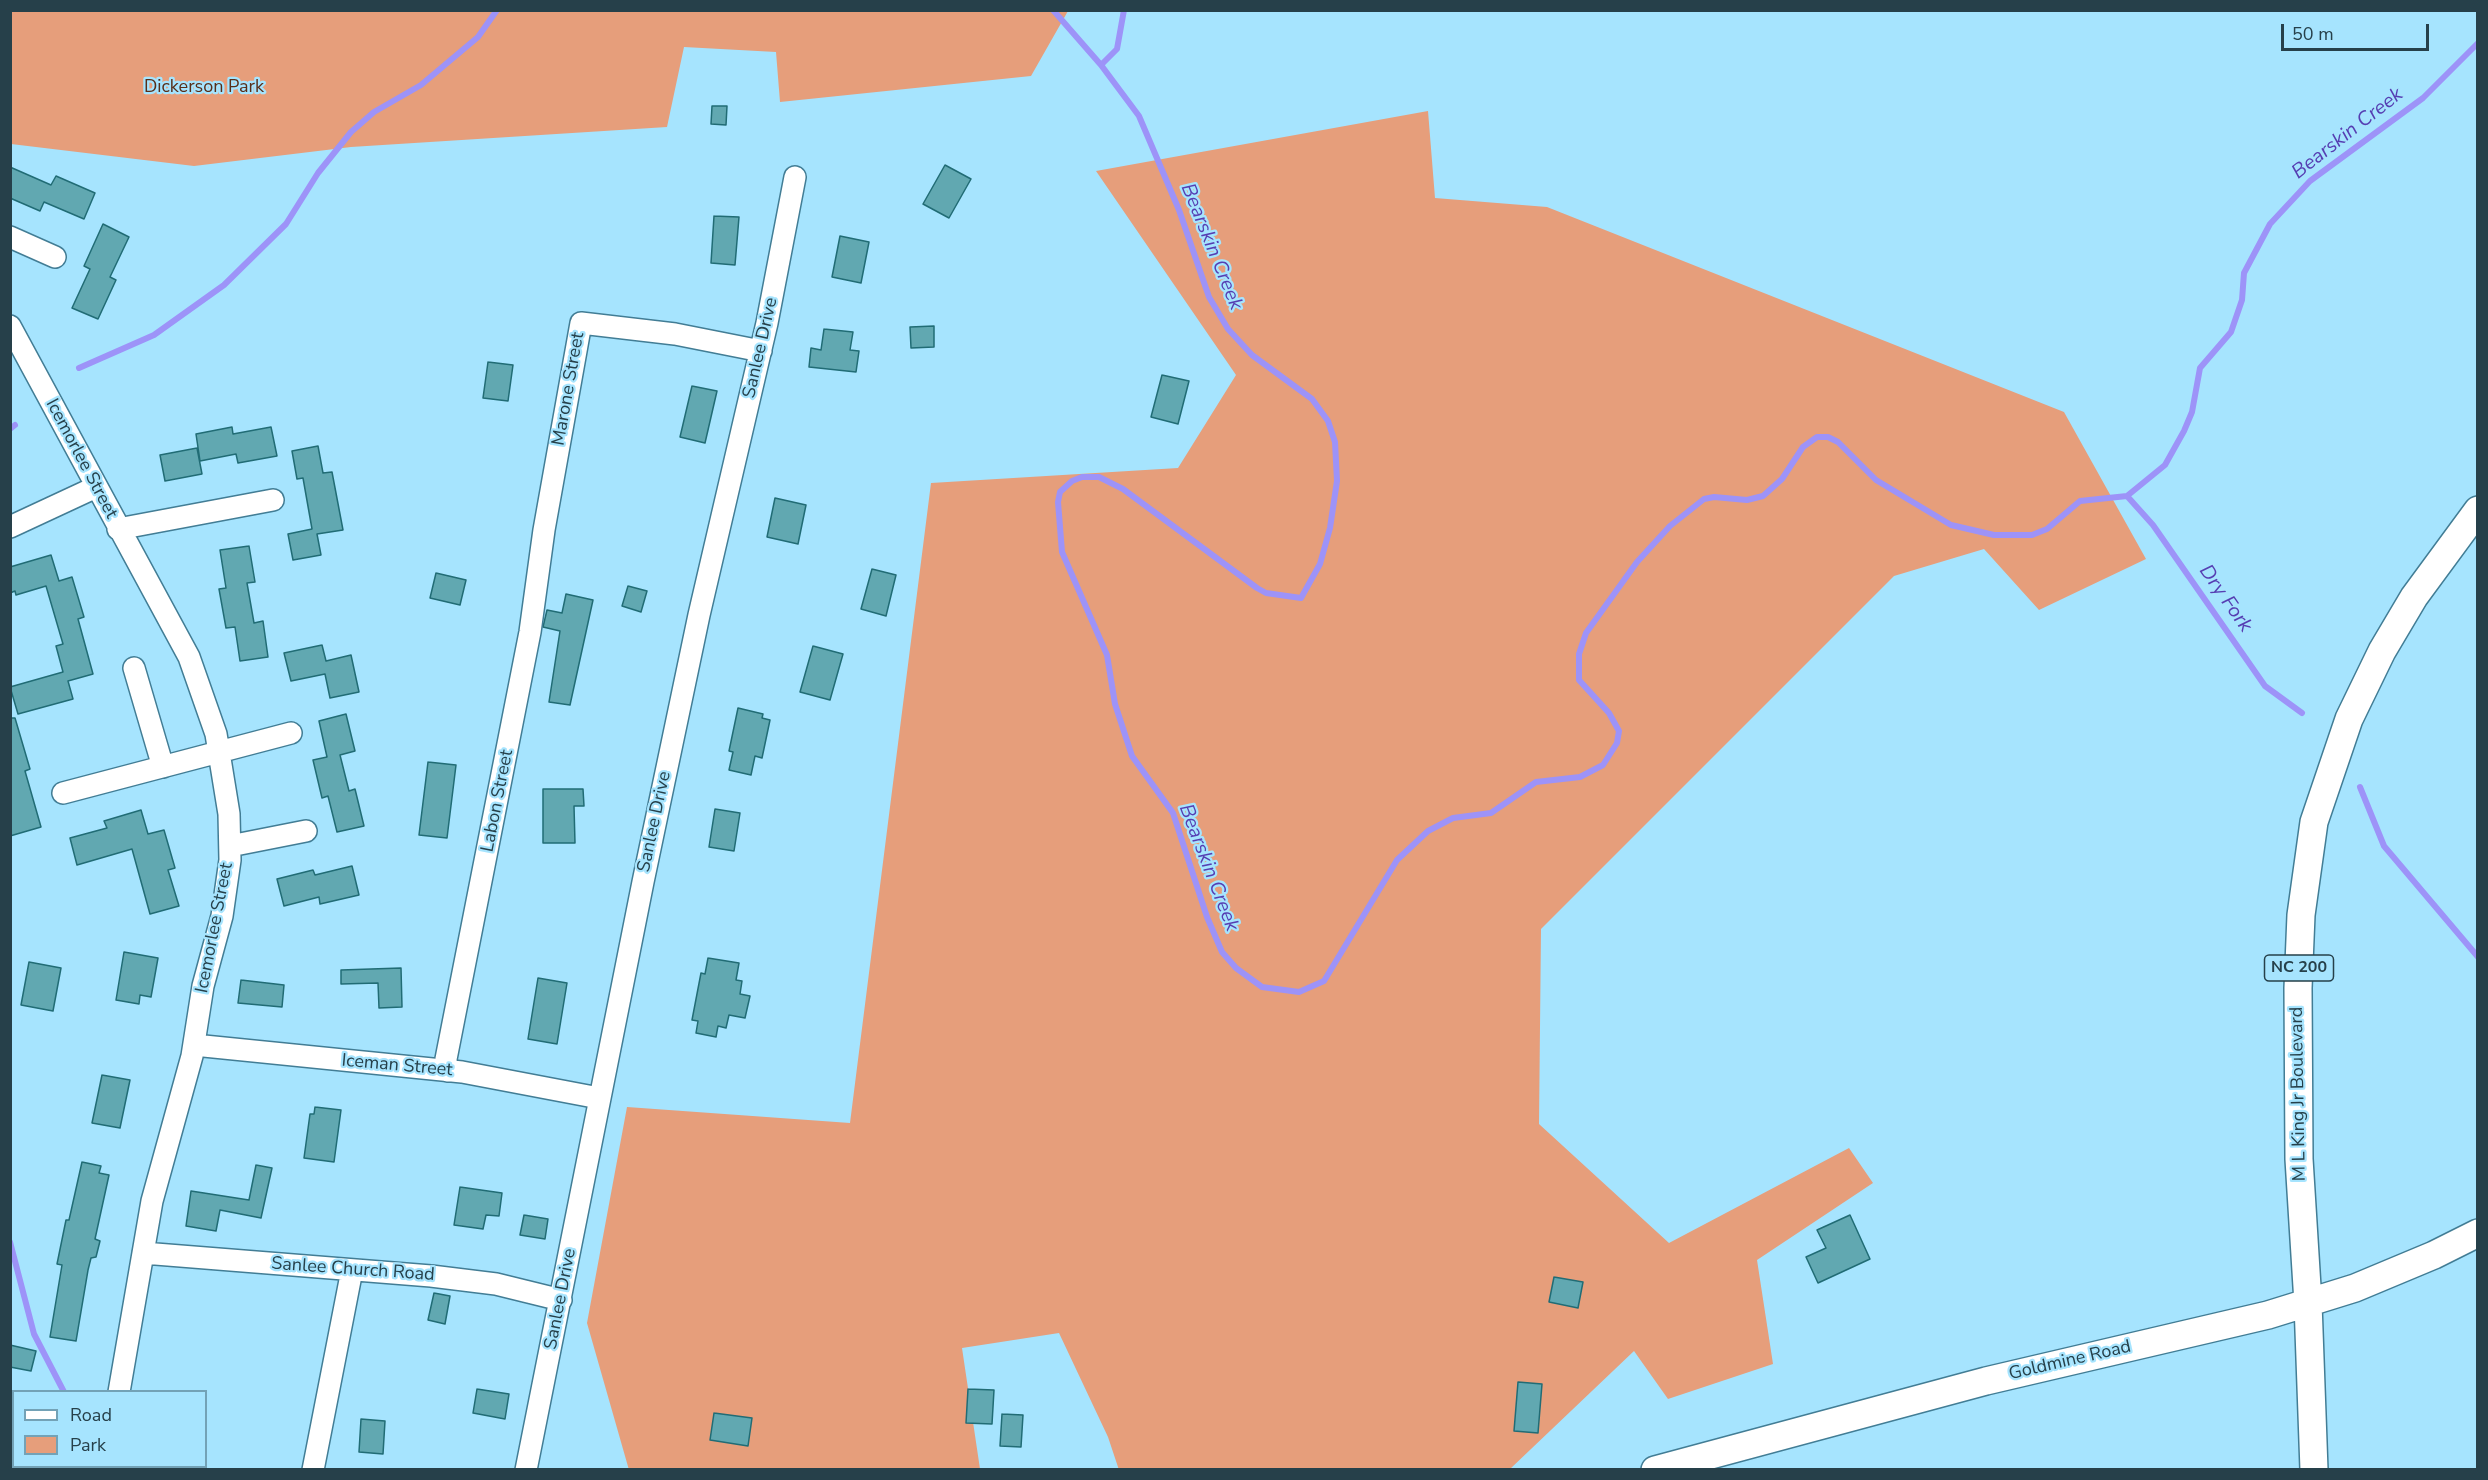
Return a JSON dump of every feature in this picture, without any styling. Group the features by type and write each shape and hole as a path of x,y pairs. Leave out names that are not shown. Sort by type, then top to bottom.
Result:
{"main road":[{"name":"M L King Jr Boulevard","path":"2314,1470 2308,1303 2299,1159 2298,988 2301,915 2314,822 2349,719 2382,651 2414,597 2478,510"},
{"name":"Goldmine Road","path":"1655,1470 1986,1381 2268,1315 2355,1288 2434,1255 2478,1233"},
{"path":"175,1468 191,1470"}],"street":[{"name":"Sanlee Drive","path":"526,1470 599,1098 699,615 761,351 795,177"},
{"path":"10,237 55,257"},
{"name":"Marone Street","path":"544,530 581,323 675,334 761,351"},
{"name":"Icemorlee Street","path":"10,326 189,657 219,752 229,814 230,846 222,916 203,986 194,1045 152,1201 119,1390"},
{"path":"10,527 96,488"},
{"path":"118,529 273,500"},
{"name":"Labon Street","path":"447,1071 446,1059 530,632 544,530"},
{"path":"134,668 162,767"},
{"path":"63,793 291,733"},
{"path":"230,846 306,831"},
{"name":"Iceman Street","path":"194,1045 447,1071 599,1098"},
{"name":"Sanlee Church Road","path":"143,1253 496,1284 561,1300"},
{"path":"313,1470 352,1270"}],"green space":[{"name":"Dickerson Park","path":"11,10 1068,11 1031,76 780,102 776,52 684,47 667,127 351,147 194,166 11,144"},
{"path":"1428,111 1435,198 1547,207 2064,412 2146,559 2039,610 1984,549 1894,576 1541,929 1539,1124 1669,1243 1849,1148 1873,1183 1757,1260 1773,1364 1668,1399 1634,1351 1510,1469 1119,1470 1108,1437 1059,1333 962,1348 980,1469 629,1470 587,1323 627,1107 850,1123 931,483 1178,468 1236,375 1096,171"}],"building":[{"path":"712,106 727,106 726,125 711,124"},
{"path":"945,165 971,179 949,218 923,204"},
{"path":"10,167 51,185 56,176 95,193 84,219 44,202 40,211 10,198"},
{"path":"714,216 739,217 735,265 711,263"},
{"path":"103,224 129,237 110,277 116,280 98,319 72,308 90,269 84,266"},
{"path":"840,236 869,242 861,283 832,277"},
{"path":"934,326 934,347 911,348 910,327"},
{"path":"824,329 853,332 850,350 859,351 856,372 809,367 811,348 821,350"},
{"path":"488,362 513,365 508,401 483,398"},
{"path":"1162,375 1189,381 1178,424 1151,417"},
{"path":"692,386 717,391 705,443 680,437"},
{"path":"232,427 233,434 271,427 277,456 238,463 236,454 200,461 196,434"},
{"path":"318,446 323,473 332,472 343,530 317,534 321,555 293,560 288,534 312,529 303,478 297,479 292,451"},
{"path":"197,448 202,474 165,481 160,455"},
{"path":"775,498 806,505 798,544 767,537"},
{"path":"249,546 255,582 247,583 254,623 263,621 268,657 240,661 235,627 226,628 219,589 226,588 220,550"},
{"path":"51,555 59,581 72,577 84,617 78,619 93,674 68,681 73,699 18,714 10,687 63,672 56,646 63,644 46,586 16,595 15,591 10,593 10,567"},
{"path":"872,569 896,575 886,616 861,609"},
{"path":"436,573 466,580 460,605 430,598"},
{"path":"628,586 647,591 641,612 622,606"},
{"path":"566,594 593,600 570,705 549,702 560,631 543,627 547,610 562,613"},
{"path":"322,645 326,661 351,655 359,692 330,698 325,674 291,681 284,653"},
{"path":"813,646 843,654 830,700 800,692"},
{"path":"738,708 763,714 762,718 770,720 762,758 755,756 751,775 729,770 733,752 729,751"},
{"path":"346,714 355,751 340,755 349,791 355,789 364,826 337,832 328,796 322,798 313,760 327,757 319,721"},
{"path":"10,718 15,718 30,769 25,771 41,827 10,836"},
{"path":"428,762 456,765 447,838 419,835"},
{"path":"543,789 583,789 584,806 574,806 575,843 543,843"},
{"path":"715,809 740,813 734,851 709,847"},
{"path":"141,810 148,834 164,830 175,868 168,870 179,906 150,914 132,849 77,865 70,838 107,828 104,821"},
{"path":"352,866 359,895 320,904 319,897 284,906 277,879 313,870 315,875"},
{"path":"124,952 158,958 151,997 140,995 139,1004 116,1000"},
{"path":"708,958 739,963 736,980 742,981 740,994 750,996 745,1018 729,1015 726,1028 718,1026 716,1037 696,1033 698,1021 692,1020 701,973 705,974"},
{"path":"29,962 61,968 53,1011 21,1005"},
{"path":"401,968 402,1007 379,1008 378,983 341,984 341,970"},
{"path":"538,978 567,983 557,1044 528,1039"},
{"path":"241,980 284,985 282,1007 238,1003"},
{"path":"102,1075 130,1080 120,1128 92,1123"},
{"path":"315,1107 341,1110 334,1162 304,1158 310,1114 314,1114"},
{"path":"82,1162 101,1166 99,1173 109,1175 95,1239 100,1241 96,1257 91,1258 88,1270 76,1341 50,1337 62,1265 57,1264"},
{"path":"256,1165 272,1168 261,1218 220,1210 216,1231 186,1226 191,1191 249,1200"},
{"path":"460,1187 502,1193 499,1216 486,1215 483,1229 454,1225"},
{"path":"524,1215 548,1219 545,1239 520,1235"},
{"path":"1850,1215 1870,1259 1818,1283 1806,1257 1826,1248 1817,1230"},
{"path":"1554,1277 1583,1282 1578,1308 1549,1302"},
{"path":"434,1293 450,1296 445,1324 428,1320"},
{"path":"10,1345 36,1351 31,1371 10,1367"},
{"path":"1518,1382 1542,1384 1538,1433 1514,1431"},
{"path":"477,1389 509,1394 505,1419 473,1413"},
{"path":"968,1389 994,1390 992,1424 966,1423"},
{"path":"714,1413 752,1418 748,1446 710,1440"},
{"path":"1002,1414 1023,1415 1021,1447 1000,1446"},
{"path":"361,1419 385,1421 383,1454 359,1452"}],"waterway":[{"path":"79,368 154,335 224,285 286,224 318,173 351,132 374,112 421,85 478,37 497,10"},
{"name":"Bearskin Creek","path":"1053,10 1101,65 1139,116 1179,210 1209,297 1228,329 1252,355 1312,399 1328,421 1335,442 1337,481 1330,528 1320,564 1301,598 1266,593 1257,588 1123,489 1099,477 1082,477 1072,481 1060,492 1058,502 1062,552 1107,655 1115,704 1132,756 1173,813 1207,917 1222,952 1236,968 1262,987 1299,992 1324,981 1397,860 1428,831 1453,818 1491,813 1536,782 1580,777 1603,765 1617,743 1619,731 1609,713 1579,680 1579,654 1586,633 1637,562 1670,526 1704,499 1714,497 1747,500 1763,496 1782,479 1803,447 1817,437 1828,437 1838,442 1876,480 1951,525 1994,535 2032,535 2047,529 2080,501 2127,496 2165,465 2184,431 2192,412 2200,368 2231,332 2242,300 2244,273 2270,224 2310,181 2423,98 2478,43"},
{"path":"1101,65 1117,49 1124,10"},
{"path":"10,429 15,425"},
{"name":"Dry Fork","path":"2127,496 2153,525 2265,686 2302,713"},
{"name":"Dry Fork","path":"2360,787 2384,846 2478,957"},
{"path":"10,1242 34,1334 63,1390"}]}
